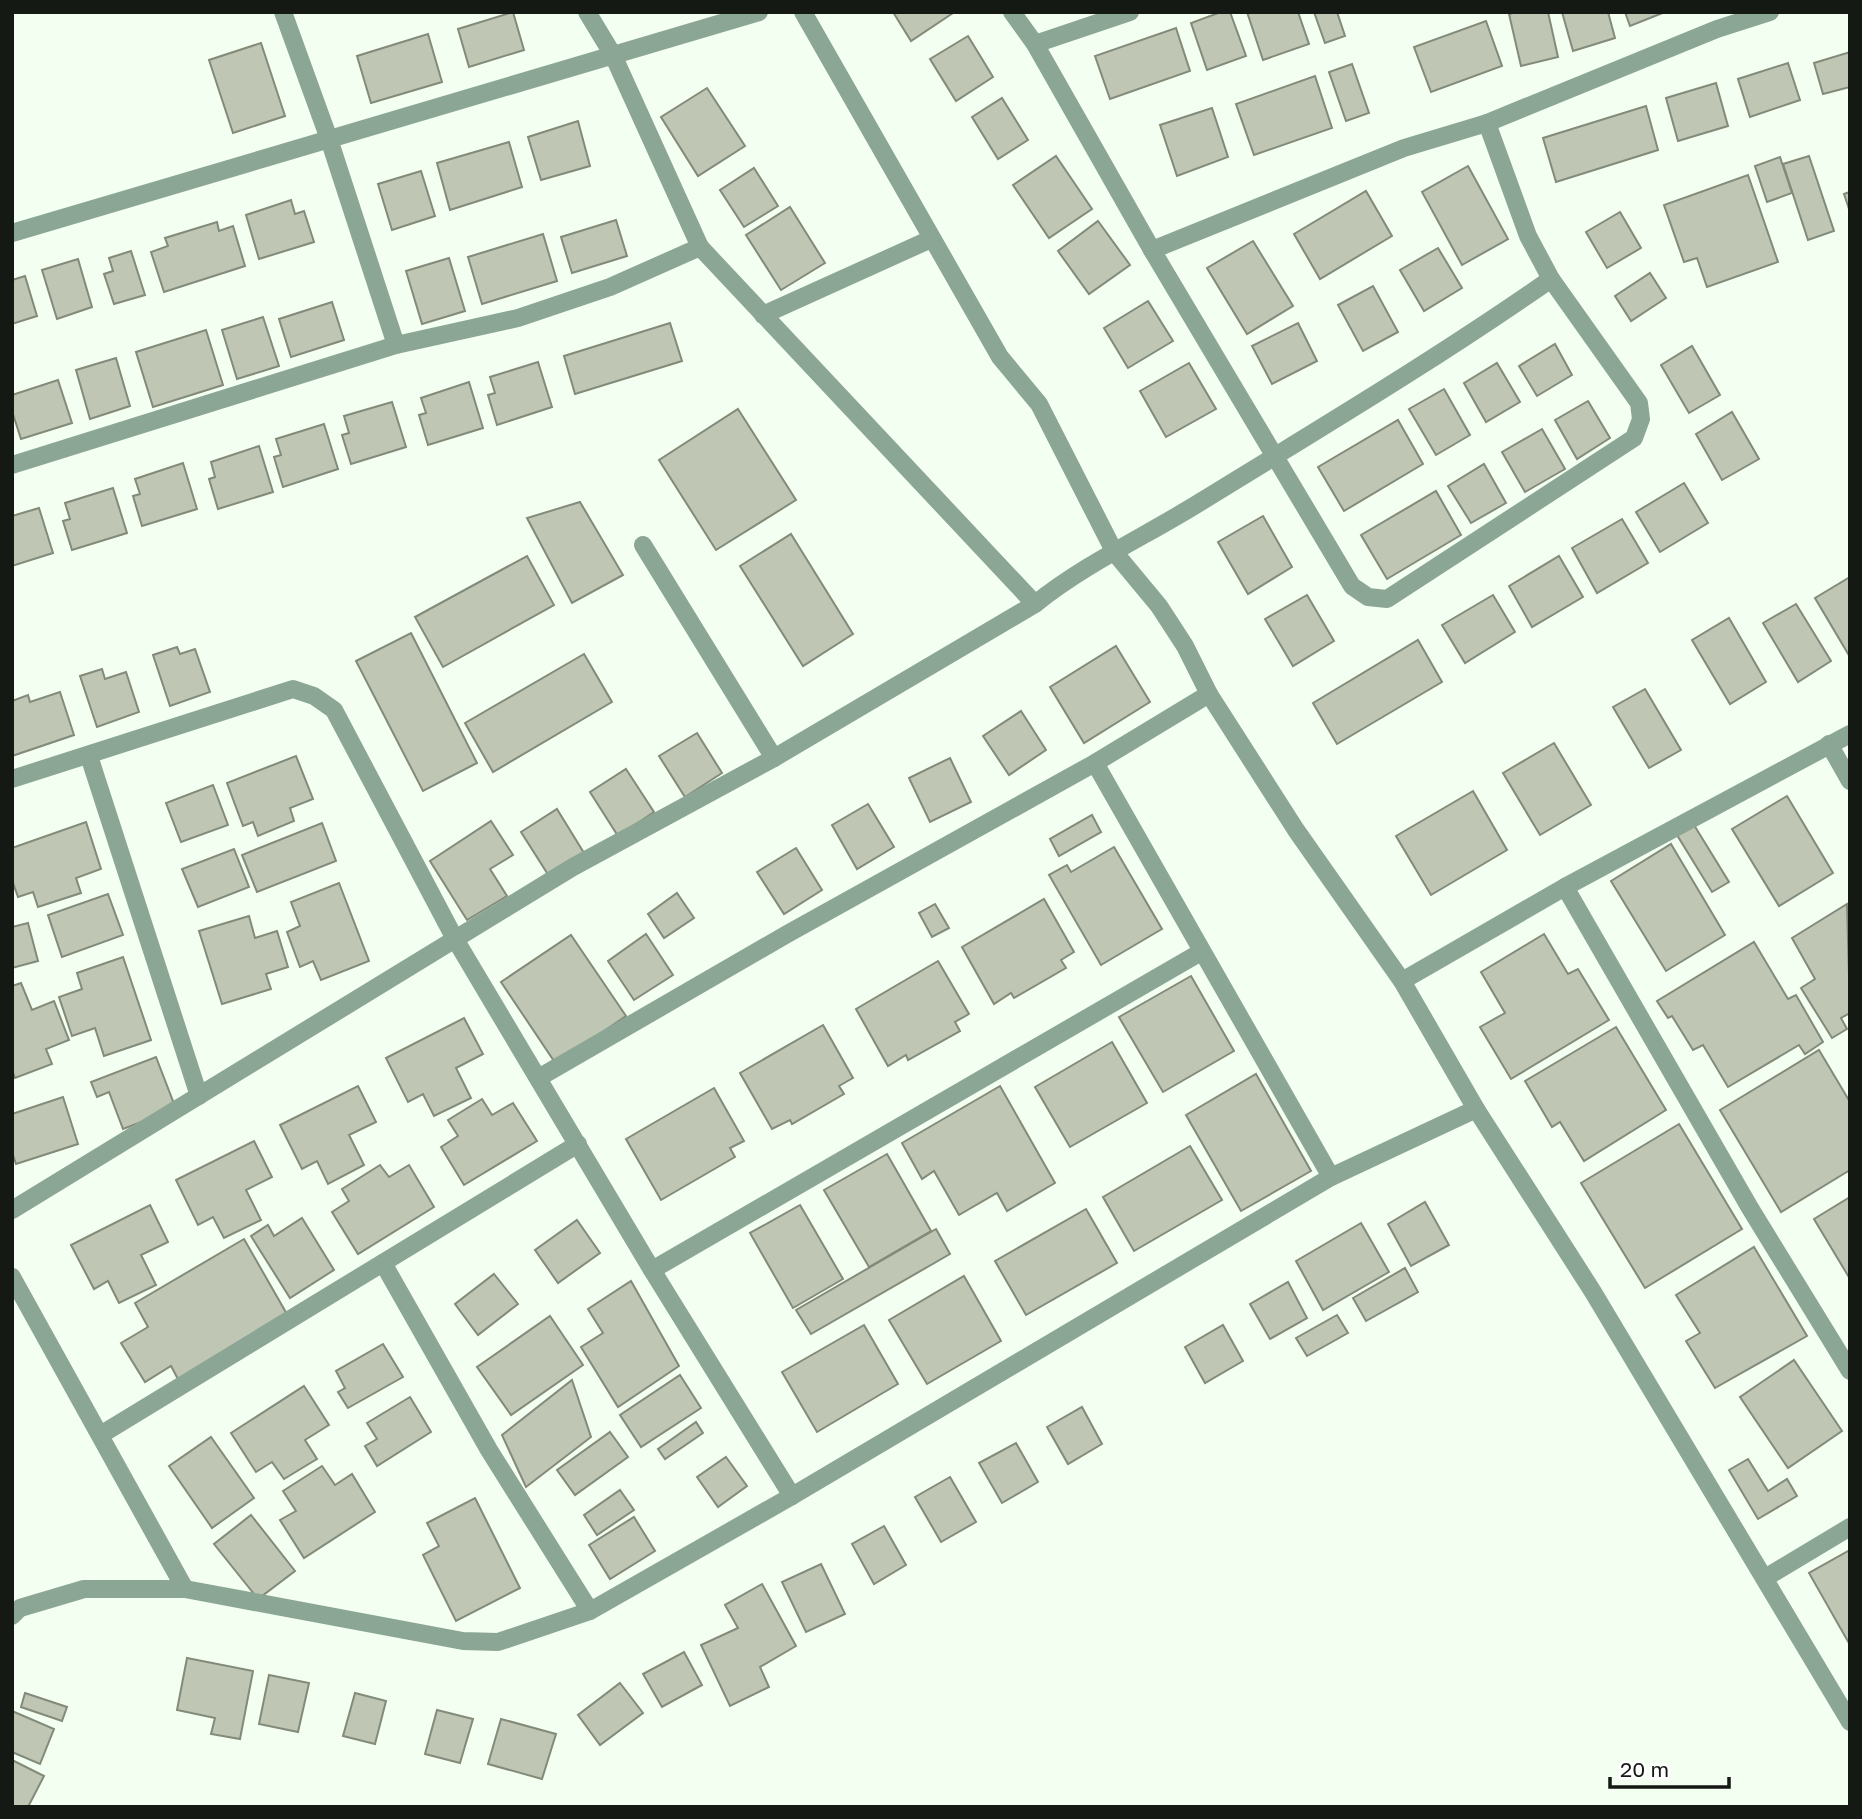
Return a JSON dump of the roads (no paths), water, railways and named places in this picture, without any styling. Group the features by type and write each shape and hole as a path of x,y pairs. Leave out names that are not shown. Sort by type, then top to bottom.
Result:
{"street":[{"path":"283,12 329,139 396,345"},
{"path":"587,12 613,55 700,247 858,412 1035,604"},
{"path":"12,233 759,12"},
{"path":"803,12 1000,357 1039,404 1115,553 1159,606 1185,646 1209,694 1296,830 1402,981 1476,1109 1592,1292 1850,1722"},
{"path":"1012,12 1035,44 1152,250 1352,586 1368,597 1387,599 1634,438 1641,419 1639,404 1551,279 1528,236 1487,123"},
{"path":"1035,44 1130,12"},
{"path":"1152,250 1404,148 1487,123 1716,21 1770,12"},
{"path":"763,315 931,239"},
{"path":"12,465 396,345 518,318 610,287 700,247"},
{"path":"12,1210 573,867 774,758 1035,604 1067,579 1115,553 1482,327 1551,279"},
{"path":"643,545 774,758"},
{"path":"12,779 293,689 314,696 334,710 455,939 540,1077 652,1270 792,1496"},
{"path":"540,1077 789,933 1095,763 1209,694"},
{"path":"1402,981 1565,887 1850,734"},
{"path":"1829,744 1850,781"},
{"path":"89,756 199,1096"},
{"path":"1095,763 1331,1177"},
{"path":"1565,887 1749,1208 1850,1371"},
{"path":"652,1270 1201,952"},
{"path":"12,1616 20,1608 84,1589 185,1589 463,1641 498,1642 590,1611 792,1496 1331,1177 1476,1109"},
{"path":"102,1434 578,1144"},
{"path":"383,1263 489,1450 590,1611"},
{"path":"12,1277 102,1434 185,1589"},
{"path":"1765,1578 1850,1527"}]}
